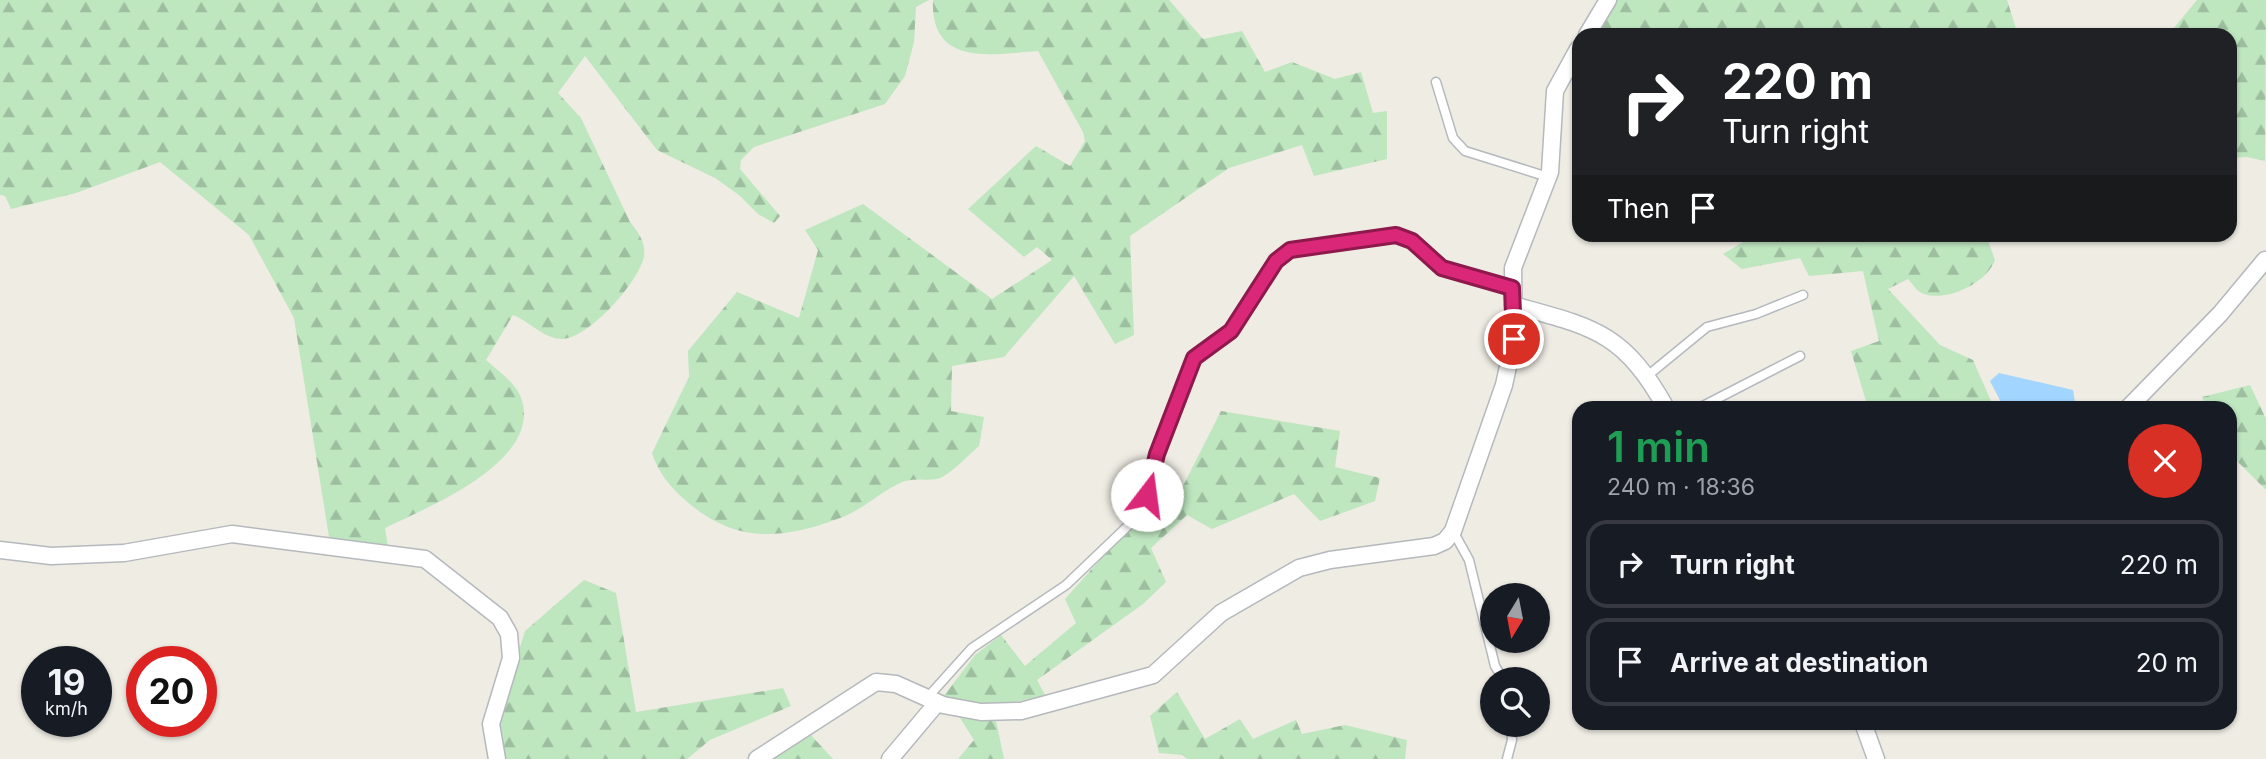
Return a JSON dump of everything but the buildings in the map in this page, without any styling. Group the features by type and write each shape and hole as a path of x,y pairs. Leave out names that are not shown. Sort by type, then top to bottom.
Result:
{"street":[{"path":"1591,28 1608,0"},
{"path":"757,759 870,684 896,684 932,700 981,712 1021,711 1147,677 1221,613 1299,568 1330,560 1434,546 1445,541 1453,531 1504,385 1514,339 1513,268 1548,177 1555,91 1572,60"},
{"path":"2135,401 2220,314 2265,260"},
{"path":"1513,305 1577,322 1609,337 1646,377 1661,401"},
{"path":"0,550 51,556 124,553 232,534 425,559 500,618 509,634 511,658 491,724 497,759"},
{"path":"890,759 932,700"},
{"path":"1866,730 1876,759"}],"lane":[{"path":"1436,82 1453,138 1465,151 1548,177"},
{"path":"932,700 972,648 1066,585 1129,526 1147,495 1157,454 1194,358 1231,331 1276,261 1290,250 1396,235 1412,241 1442,268 1512,288"},
{"path":"1646,377 1707,327 1756,314 1803,295"},
{"path":"1713,401 1800,356"},
{"path":"1453,531 1469,560 1496,667"},
{"path":"1507,759 1512,737"}],"green space":[{"path":"0,0 929,0 916,7 914,42 905,76 885,104 754,147 741,160 740,169 780,216 774,223 758,214 739,195 715,178 657,150 585,56 558,93 581,118 630,222 641,238 644,256 640,267 611,307 585,330 573,336 562,339 549,336 513,315 486,360 509,380 520,395 524,419 516,440 500,460 479,478 428,508 385,528 388,547 329,537 294,318 249,235 160,162 76,193 11,209 5,196 0,195"},
{"path":"933,0 1169,0 1203,39 1242,31 1265,72 1292,62 1335,79 1361,72 1373,113 1387,111 1387,159 1314,176 1302,145 1229,168 1130,236 1134,335 1115,344 1074,276 1004,357 952,366 951,411 984,417 979,446 948,474 937,479 905,481 848,515 798,531 759,534 740,531 704,514 685,500 661,473 652,453 689,377 688,351 737,292 799,318 818,250 805,230 863,204 992,299 1052,260 1037,247 1024,257 968,209 1036,146 1070,166 1085,141 1083,132 1038,51 985,54 953,47 942,37 935,22"},
{"path":"1617,0 2007,0 2016,28 1599,28"},
{"path":"2197,0 2266,0 2265,161 2237,158 2237,28 2174,28"},
{"path":"1743,242 1989,242 1995,260 1991,268 1965,289 1933,296 1919,292 1908,279 1888,289 1940,345 1973,360 1991,401 1866,401 1851,351 1879,341 1863,271 1809,276 1800,258 1742,269 1723,254"},
{"path":"2250,385 2266,419 2266,490 2237,461 2237,401 2204,401 2202,397"},
{"path":"1221,411 1340,431 1335,467 1380,478 1375,501 1320,521 1294,494 1212,529 1187,515 1151,548 1166,582 1143,604 1037,680 1045,695 994,705 954,702 943,697 975,655 1001,635 1025,666 1076,623 1065,599 1151,503 1158,509 1179,494"},
{"path":"584,580 616,593 636,712 783,688 791,706 710,740 687,759 504,759 498,732 500,713 525,631"},
{"path":"1177,692 1205,739 1240,719 1253,739 1296,720 1302,734 1345,725 1407,740 1405,759 1187,759 1183,755 1159,753 1150,716"},
{"path":"960,718 996,721 1004,759 958,759 974,740"},
{"path":"809,733 833,759 774,759"}],"water":[{"path":"1999,373 2073,390 2075,401 2000,401 1990,381"}],"route":[{"path":"1147,495 1155,472 1157,454 1194,358 1202,349 1223,339 1231,331 1276,261 1290,250 1384,236 1407,237 1442,268 1512,288 1514,339"}]}
